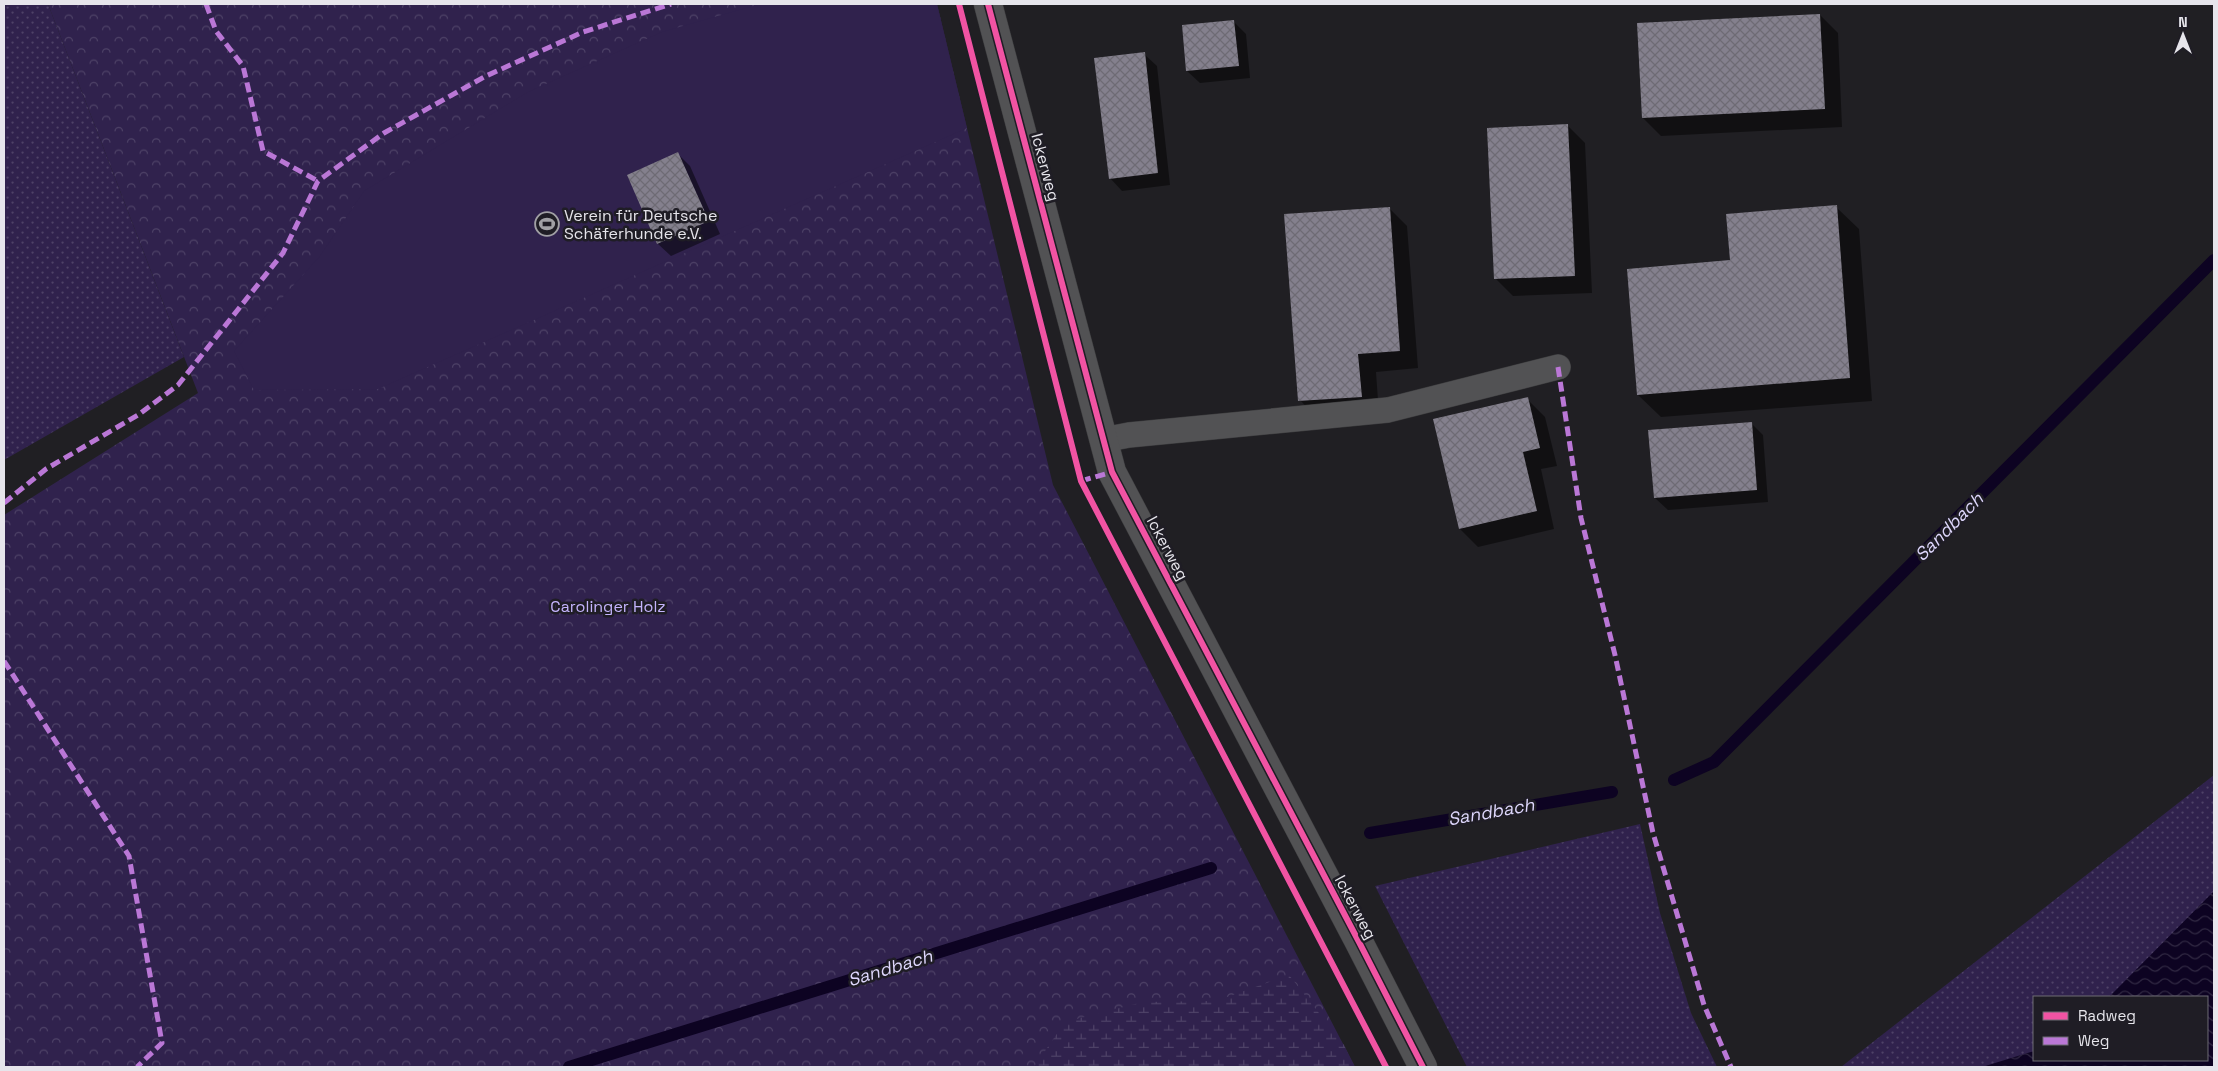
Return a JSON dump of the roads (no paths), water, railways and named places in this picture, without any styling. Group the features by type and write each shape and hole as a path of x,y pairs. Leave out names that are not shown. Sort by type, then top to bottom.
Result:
{"street":[{"name":"Ickerweg","path":"988,4 1112,472 1423,1067"}],"lane":[{"path":"1104,440 1129,435 1388,410 1558,367"}],"water":[{"path":"2214,891 2214,1067 1982,1067 2033,1051 2033,1061 2208,1061 2208,996 2110,996"}],"waterway":[{"name":"Sandbach","path":"1674,780 1714,762 2214,260"},
{"name":"Sandbach","path":"1370,833 1612,792"},
{"name":"Sandbach","path":"569,1067 1211,868"}],"place":[{"name":"Verein für Deutsche Schäferhunde e.V.","path":"547,224"}],"park label":[{"name":"Carolinger Holz","path":"608,606"}]}
